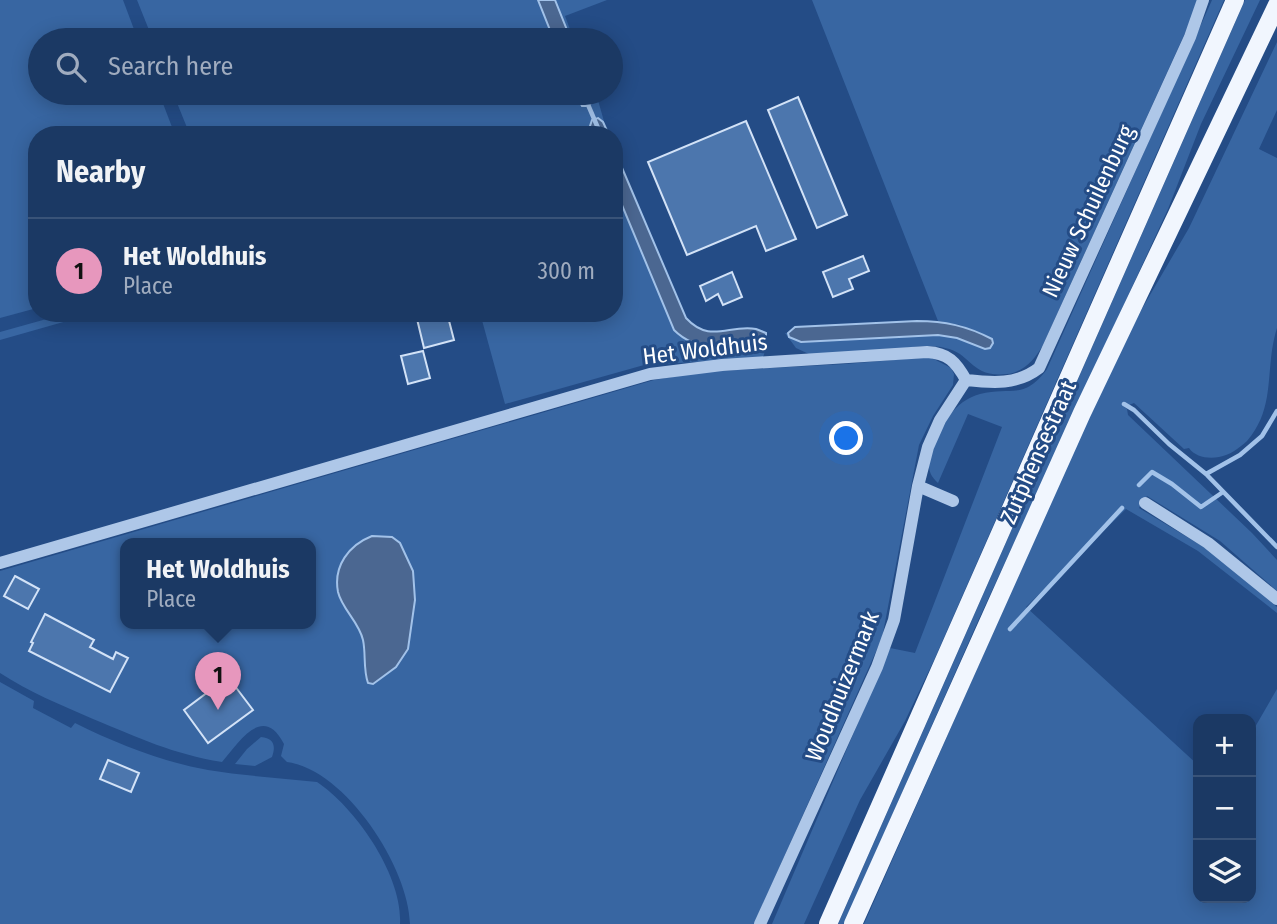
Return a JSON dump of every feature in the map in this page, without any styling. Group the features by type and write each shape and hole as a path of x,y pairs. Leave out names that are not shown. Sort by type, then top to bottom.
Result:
{"main road":[{"name":"Zutphensestraat","path":"828,924 1235,0"},
{"name":"Zutphensestraat","path":"853,924 1082,413 1277,5"}],"street":[{"name":"Nieuw Schuilenburg","path":"966,380 1012,381 1026,378 1039,368 1190,37 1203,0"},
{"name":"Het Woldhuis","path":"0,563 664,371 927,352 949,357 957,364 966,380"},
{"name":"Woudhuizermark","path":"760,924 877,667 894,620 918,486 928,447 940,420 966,380"},
{"path":"918,486 953,501"},
{"path":"1145,503 1209,543 1277,599"}],"shaded area":[{"path":"0,0 123,0 134,28 28,28 28,105 164,105 172,126 28,126 28,310 0,318"},
{"path":"137,0 538,0 549,28 148,28"},
{"path":"538,0 555,0 566,28 549,28"},
{"path":"555,0 607,0 565,16 570,28 566,28"},
{"path":"812,0 1197,0 1190,22 1043,345 1033,360 1019,371 1007,374 986,372 954,351 933,346 811,355 796,348 785,333 801,342 934,335 957,338 985,349 990,348 993,343 992,339 960,325 938,321"},
{"path":"1212,0 1224,0 905,721 860,800 804,924 772,924 890,648 915,653 1002,427 968,414 938,483 931,475 929,463 940,432 956,408 971,397 1024,389 1039,379 1047,369"},
{"path":"1245,0 1260,0 1201,124 1168,209 978,621 844,924 838,924"},
{"path":"1277,42 1277,110 1259,149 1277,158 1277,328 1263,414 1244,444 1227,455 1211,458 1202,457 1189,448 1184,449 1134,403 1125,403 1123,406 1128,415 1277,560 1277,591 1220,541 1147,496 1139,508 1212,552 1277,607 1277,613 1198,551 1126,509 1026,607 1193,760 1193,903 1256,903 1256,725 1277,689 1277,924 864,924 1072,454 1136,319 1189,228"},
{"path":"178,105 599,105 605,125 603,122 593,122 590,126 186,126"},
{"path":"598,118 605,126 590,126 592,120"},
{"path":"623,170 686,318 703,330 712,332 756,329 766,333 766,339 760,344 714,348 693,343 674,330 623,208"},
{"path":"623,208 674,330 700,347 756,345 768,339 763,358 644,365 505,404 482,322 623,322"},
{"path":"917,321 946,323 965,328 992,339 993,343 990,348 985,349 957,338 938,335 801,342 789,337 788,333 795,327"},
{"path":"36,322 63,322 0,340 0,332"},
{"path":"930,357 951,368 954,374 953,385 933,416 919,445 882,638 754,924 410,924 407,901 399,876 370,825 352,802 331,783 309,769 287,762 281,756 284,744 276,732 268,727 260,726 252,730 222,762 204,759 156,745 93,719 0,673 0,571 654,380 701,372","holes":["372,536 392,538 400,543 413,571 415,600 408,649 373,683 365,674 363,639 355,620"]},
{"path":"372,536 392,537 400,543 413,571 415,600 408,649 396,667 373,684 368,683 366,678 361,633 340,598 337,582 344,558 356,545"},
{"path":"0,682 34,701 33,708 71,728 75,723 157,757 208,770 317,782 347,808 374,845 394,885 400,924 0,924"},
{"path":"261,737 273,743 272,757 255,766 235,764 247,749"}],"building":[{"path":"798,97 847,215 817,228 768,110"},
{"path":"746,121 796,239 766,251 756,226 687,255 648,162"},
{"path":"863,256 869,271 849,279 853,289 833,297 823,272"},
{"path":"732,272 742,297 723,305 718,294 706,301 700,286"},
{"path":"418,322 449,322 454,340 424,348"},
{"path":"423,351 430,378 408,384 401,356"},
{"path":"15,576 39,589 28,609 4,596"},
{"path":"45,614 94,640 90,647 113,659 116,652 128,658 110,692 29,651"},
{"path":"228,677 253,710 208,743 184,710"},
{"path":"108,760 139,773 131,792 100,779"}],"waterway":[{"path":"588,105 597,126"},
{"path":"1124,404 1206,474 1277,547"},
{"path":"1206,474 1240,455 1262,436 1277,411"},
{"path":"1139,485 1152,472 1201,507 1223,492"},
{"path":"1010,629 1122,508"}],"place":[{"name":"Het Woldhuis","path":"218,710"}]}
